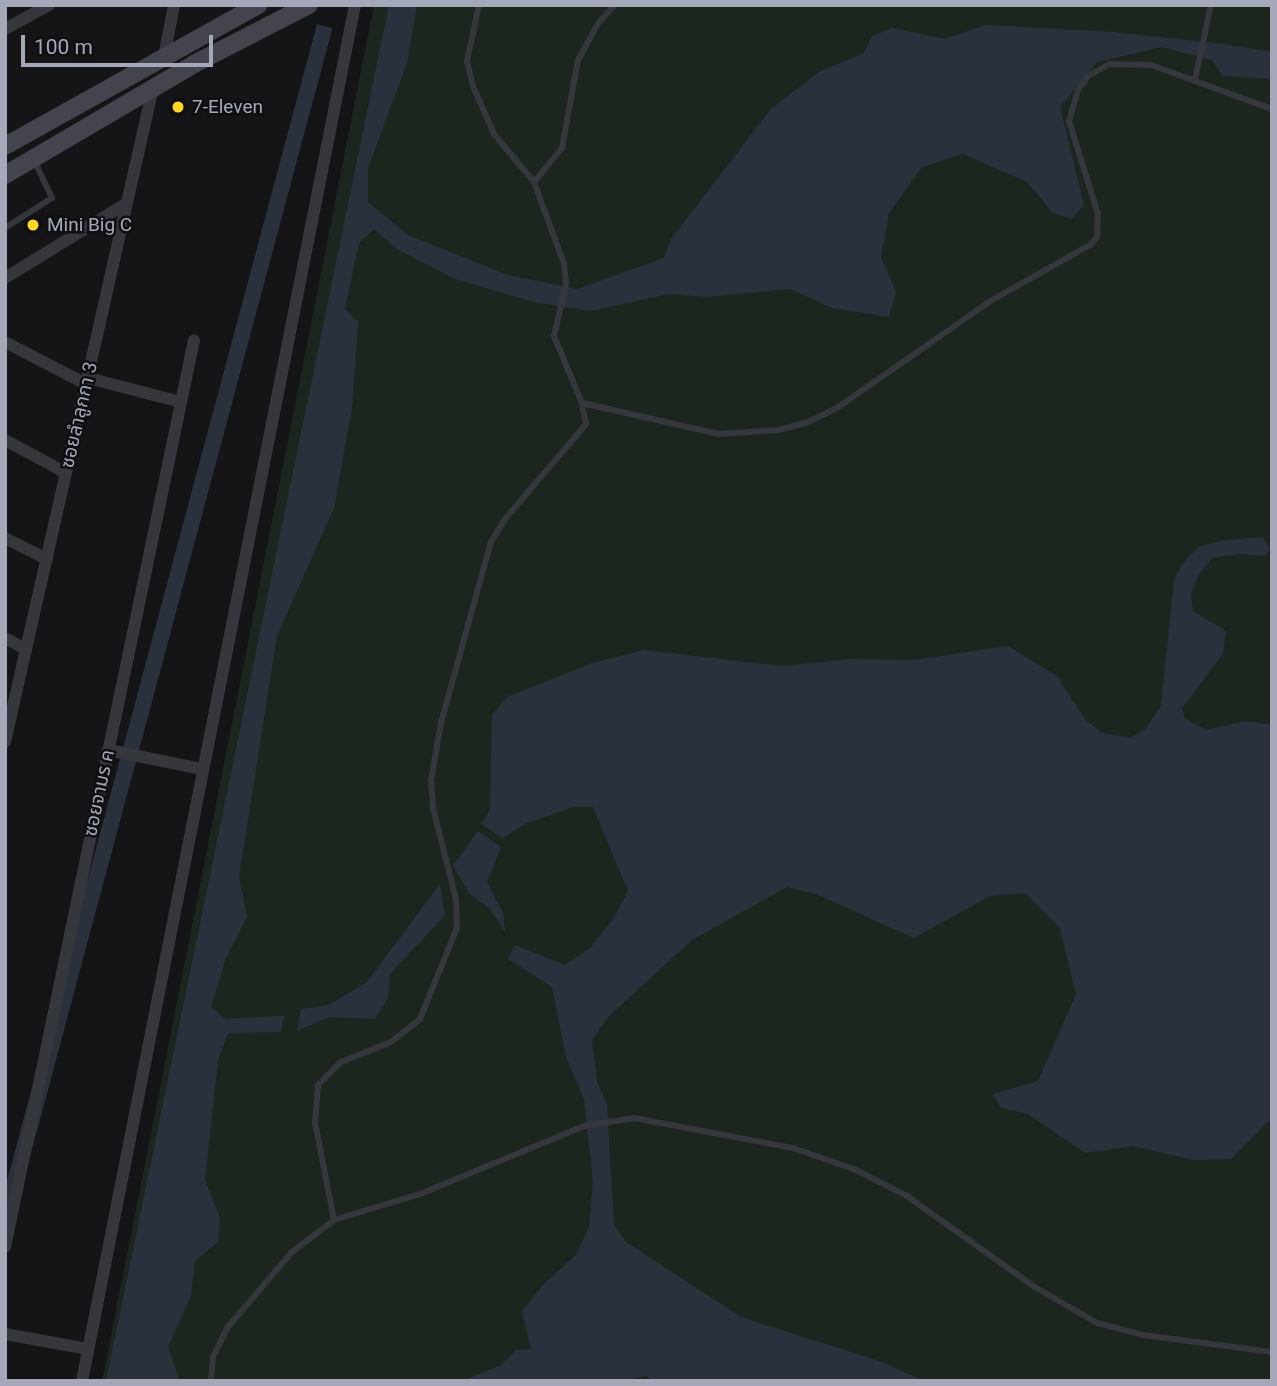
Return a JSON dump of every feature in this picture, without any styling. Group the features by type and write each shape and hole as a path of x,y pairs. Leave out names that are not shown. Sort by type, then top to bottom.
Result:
{"main road":[{"path":"5,146 258,5"},
{"path":"5,175 153,88 309,5"}],"street":[{"path":"5,29 49,5"},
{"path":"164,57 174,5"},
{"path":"82,1381 82,1348 355,5"},
{"name":"ซอยลำลูกกา 3","path":"6,736 153,88"},
{"path":"5,278 127,203"},
{"name":"ซอยจามร ค","path":"5,1247 194,340"},
{"path":"5,342 87,381 181,402"},
{"path":"5,440 66,473"},
{"path":"5,538 47,559"},
{"path":"5,638 26,649"},
{"path":"108,750 201,769"},
{"path":"5,1334 82,1348"}],"lane":[{"path":"334,1220 315,1122 318,1085 341,1062 391,1042 420,1018 457,928 456,899 445,871 431,780 441,723 480,574 505,519 586,424 582,403 554,336 558,306 566,283 564,264 534,181 494,134 473,86 467,61 479,5"},
{"path":"534,181 562,148 578,60 600,22 615,5"},
{"path":"1195,80 1211,5"},
{"path":"582,403 718,433 779,430 837,408 992,300 1071,259 1097,237 1098,214 1069,121 1078,90 1088,76 1110,64 1130,62 1195,80 1272,109"},
{"path":"5,228 52,198 33,159"},
{"path":"211,1381 213,1357 228,1328 292,1252 334,1220 420,1194 584,1126 615,1118 709,1130 793,1148 856,1170 906,1196 1033,1286 1097,1323 1143,1335 1272,1352"}],"shaded area":[{"path":"374,5 1272,5 1272,1381 102,1381"},
{"path":"389,5 417,5 407,63 368,168 368,202 408,235 508,275 577,289 664,258 671,239 771,109 819,72 864,53 872,36 893,28 945,39 986,25 1113,32 1223,44 1272,52 1272,79 1223,76 1212,60 1162,47 1097,62 1060,107 1084,205 1071,219 1053,213 1027,182 963,154 922,167 889,213 881,257 896,292 889,317 832,308 790,289 707,297 669,294 590,311 534,302 455,279 397,249 374,229 359,243 345,309 358,322 352,408 334,508 277,636 239,877 247,917 226,958 211,1007 226,1019 284,1016 281,1032 228,1033 218,1060 205,1180 220,1218 218,1242 195,1261 191,1295 168,1347 180,1381 106,1381"},
{"path":"317,24 332,28 5,1250 5,1188"},
{"path":"1263,537 1270,549 1265,556 1238,554 1212,558 1197,578 1191,594 1193,611 1226,631 1223,654 1182,708 1185,719 1207,730 1246,721 1272,725 1272,1118 1231,1159 1193,1160 1133,1146 1085,1153 1028,1114 1001,1108 993,1094 1038,1081 1076,994 1060,928 1025,893 990,896 914,938 816,894 787,887 692,940 609,1016 592,1040 597,1081 607,1105 614,1225 626,1242 741,1317 882,1362 924,1381 653,1381 646,1376 621,1381 462,1381 501,1365 516,1350 531,1349 522,1311 544,1284 576,1255 589,1227 593,1182 584,1099 566,1057 552,987 508,959 515,945 565,965 590,948 614,918 628,891 593,807 573,807 525,824 503,838 481,824 490,810 492,715 507,697 592,663 644,650 782,666 851,659 914,660 1008,646 1057,676 1085,719 1102,733 1130,738 1146,728 1161,706 1174,579 1186,559 1199,547 1219,541"},
{"path":"478,831 501,847 487,882 503,913 505,932 491,910 469,893 453,865"},
{"path":"440,884 445,915 390,974 388,998 375,1019 329,1017 297,1031 301,1009 329,1005 367,982"}],"place":[{"name":"7-Eleven","path":"178,107"},
{"name":"Mini Big C","path":"33,225"}]}
